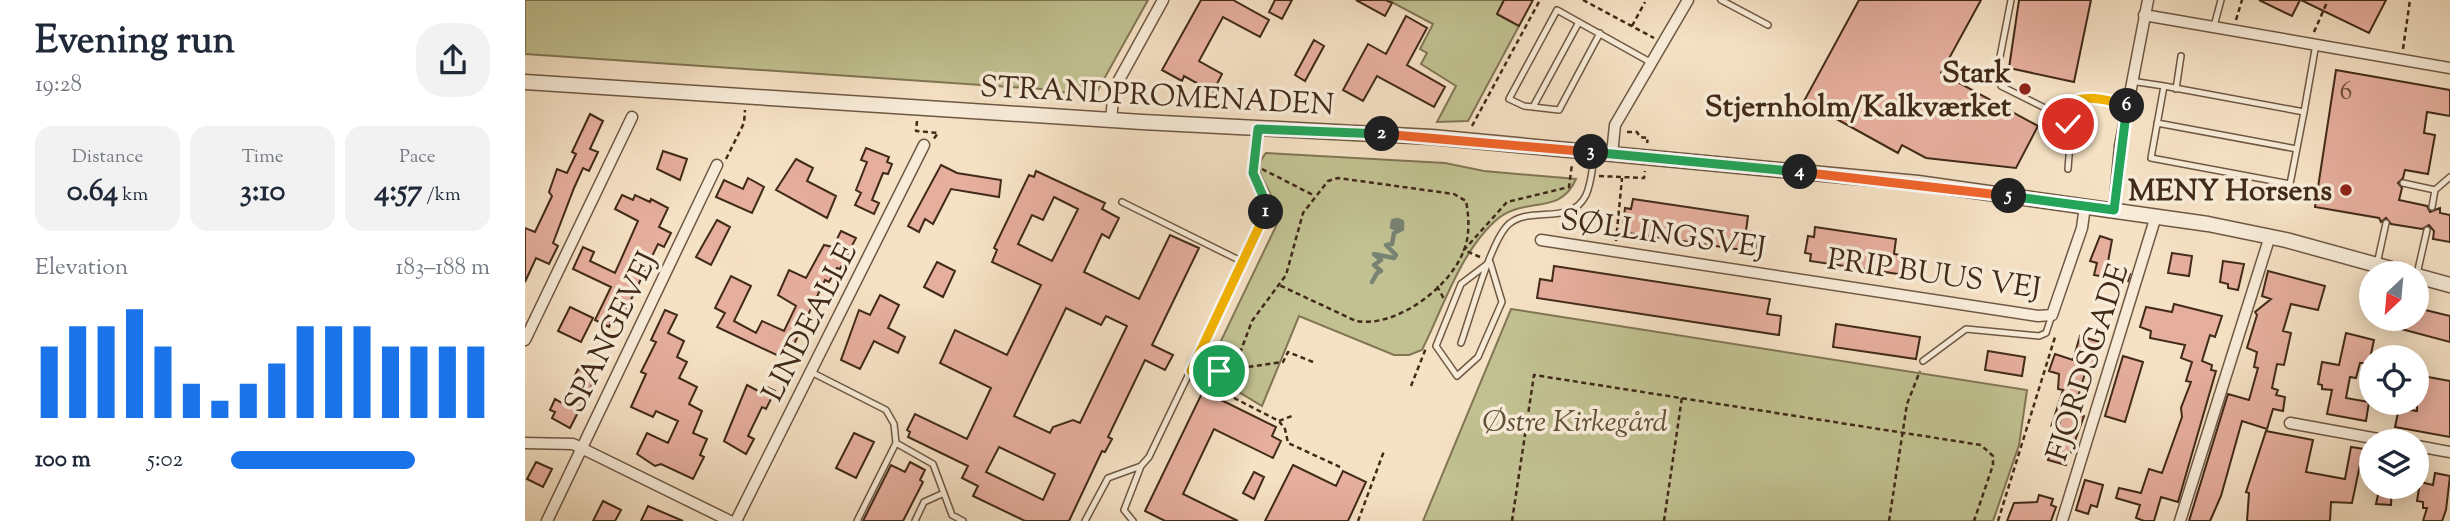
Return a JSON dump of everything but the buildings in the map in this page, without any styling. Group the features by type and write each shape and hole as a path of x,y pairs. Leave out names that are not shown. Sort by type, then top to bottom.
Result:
{"street":[{"path":"1111,120 1114,89 1163,0"},
{"path":"1612,154 1615,124 1688,0"},
{"path":"2114,210 2131,81 2148,0"},
{"path":"2144,15 2450,68"},
{"name":"STRANDPROMENADEN","path":"525,82 1468,140 1918,183 2156,216 2270,236 2362,261"},
{"path":"525,340 632,117"},
{"name":"LINDEALLE","path":"736,521 924,145"},
{"name":"SPANGEVEJ","path":"547,521 717,165"},
{"name":"PRIP BUUS VEJ","path":"1779,275 2052,315 2082,229 2085,206"},
{"name":"FJORDSGADE","path":"2062,521 2156,216"},
{"path":"2180,521 2270,236"},
{"name":"SØLLINGSVEJ","path":"1541,240 1779,275"},
{"path":"2429,279 2450,285"},
{"path":"2290,423 2359,436"},
{"path":"525,443 566,443 581,448 730,521"},
{"path":"2429,448 2450,452"}],"lane":[{"path":"1721,0 1768,25"},
{"path":"2011,0 1998,68 2001,86 2057,114 2071,130 2068,169"},
{"path":"2214,26 2221,0"},
{"path":"1600,33 1559,110 1533,107 1509,99 1557,9 1652,62"},
{"path":"1533,107 1579,22"},
{"path":"2164,86 2151,158 2291,184 2316,44"},
{"path":"2175,89 2181,56"},
{"path":"2131,81 2304,112"},
{"path":"2057,114 2065,103 2083,97 2127,106"},
{"path":"2157,123 2297,149"},
{"path":"1133,521 1124,510 1125,502 1266,213 1263,195 1254,178 1253,164 1258,129"},
{"path":"1461,343 1499,238 1512,222 1531,215 1559,214 1578,205 1588,187 1595,153"},
{"path":"2432,207 2435,190 2450,177"},
{"path":"2403,183 2435,190"},
{"path":"1122,202 1244,262"},
{"path":"2378,261 2386,223"},
{"path":"2420,261 2427,230"},
{"path":"1490,262 1502,302 1478,357 1457,376 1436,346 1461,284 1490,262"},
{"path":"1923,361 1966,329 2039,336 2046,333 2052,315"},
{"path":"811,372 886,411 894,424 896,443 857,521"},
{"path":"896,443 933,464 952,515 964,521"},
{"path":"1085,521 1108,478 1142,466"},
{"path":"915,521 925,502 944,493"}],"path":[{"path":"1468,140 1475,116 1540,0"},
{"path":"1583,0 1663,43"},
{"path":"2237,10 2242,0"},
{"path":"2315,26 2328,0"},
{"path":"2402,60 2410,0"},
{"path":"1632,26 1645,2"},
{"path":"717,165 725,162 744,122 746,97"},
{"path":"918,107 916,131 939,134 937,139 924,145"},
{"path":"1253,164 1315,196"},
{"path":"1616,251 1615,223 1622,177"},
{"path":"1234,369 1252,321 1286,275 1303,213 1328,181 1338,178 1454,194 1466,201 1468,208 1464,250 1447,278 1393,317 1381,321 1356,321 1279,285"},
{"path":"1998,521 2055,342 2056,337 2046,333"},
{"path":"1210,380 1219,371 1283,362 1288,352 1313,362"},
{"path":"1889,521 1907,404 1923,361"},
{"path":"1191,371 1210,380 1236,399 1279,421 1285,429 1288,443 1339,467"},
{"path":"1512,521 1534,375 1903,432 1988,449 1993,456 1993,465 1973,521"},
{"path":"1664,521 1682,397"},
{"path":"1279,421 1292,416"},
{"path":"1358,521 1384,451"}],"green space":[{"path":"525,0 1148,0 1094,97 1041,89 525,54"},
{"path":"1388,0 1504,0 1497,14 1519,26 1468,121 1437,122 1456,86 1421,64 1427,53 1420,49 1433,24"},
{"path":"1266,153 1445,163 1484,171 1576,179 1569,191 1560,198 1505,214 1482,235 1461,266 1422,350 1409,355 1394,355 1299,316 1262,406 1206,372 1277,224 1271,220 1272,199 1260,170"},
{"name":"Østre Kirkegård","path":"1511,309 2027,390 2019,445 1993,521 1423,521"}],"waterway":[{"path":"1372,282 1381,271 1374,265 1381,260 1374,254 1394,258 1396,255 1386,245 1392,244 1394,233 1402,229 1402,222 1398,220 1393,221 1392,227 1398,229 1400,224 1396,222 1395,226 1397,224"}],"place":[{"name":"Stark Stjernholm/Kalkværket","path":"2025,89"},
{"name":"MENY Horsens","path":"2346,190"}],"route":[{"path":"1219,371 1210,380 1191,371 1266,213 1266,203 1253,173 1258,129 1432,137 1918,183 2114,210 2127,106 2083,97 2065,103 2057,114 2068,124"}]}
